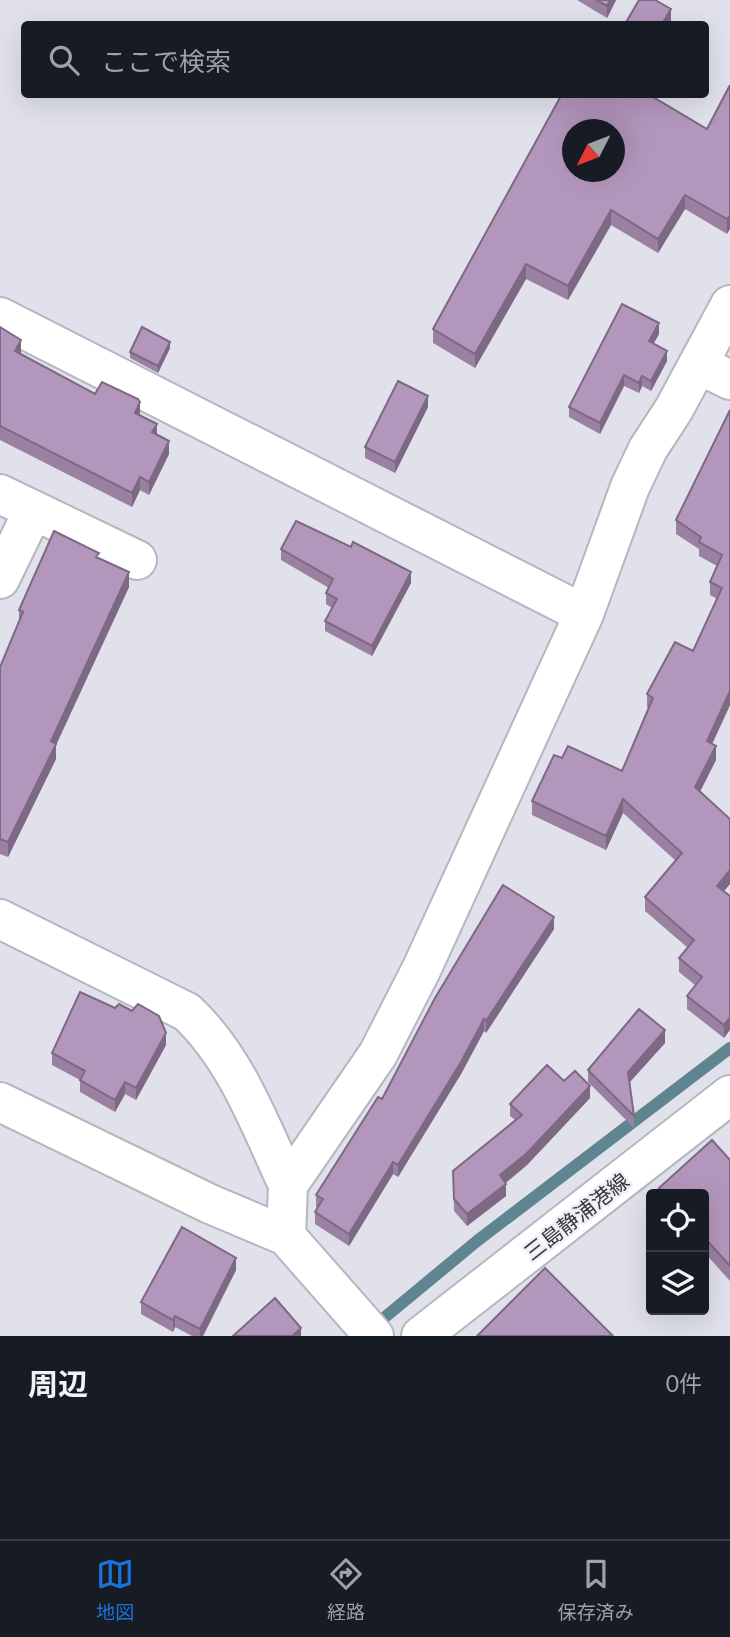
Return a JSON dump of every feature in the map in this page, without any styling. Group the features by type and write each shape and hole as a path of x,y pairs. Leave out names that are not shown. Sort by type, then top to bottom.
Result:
{"street":[{"path":"288,1185 378,1054 422,968 584,614 630,487 648,449 714,372 730,305"},
{"path":"0,317 584,614"},
{"path":"0,579 16,502 137,561"},
{"path":"0,919 187,1012 213,1036 237,1077 288,1185 286,1236"},
{"name":"三島静浦港線","path":"421,1336 730,1095"},
{"path":"0,1102 210,1205 286,1236 374,1336"}],"building":[{"path":"596,0 610,0 607,6"},
{"path":"639,0 655,0 671,9 664,21 627,21"},
{"path":"730,85 730,215 727,219 685,195 658,239 611,210 568,286 526,264 475,354 433,329 560,98 655,98 707,129"},
{"path":"622,304 659,323 649,341 667,351 651,381 642,376 639,383 624,375 600,423 569,407"},
{"path":"0,327 21,340 15,351 95,394 102,382 138,399 140,402 135,413 157,424 152,432 169,441 149,482 140,477 132,493 0,426"},
{"path":"142,327 170,342 158,366 130,352"},
{"path":"398,381 428,396 395,462 365,447"},
{"path":"730,410 730,691 707,741 716,746 695,787 730,819 730,870 717,886 730,896 730,1017 724,1025 687,996 702,977 679,958 694,940 645,897 682,853 623,799 606,836 532,801 554,755 562,758 568,746 622,771 653,698 647,694 675,642 693,651 722,588 710,582 722,555 699,542 701,537 676,520"},
{"path":"296,521 351,547 353,542 411,572 372,646 325,621 337,599 326,593 333,579 281,549"},
{"path":"54,531 99,553 96,557 129,572 51,741 56,744 8,842 0,839 0,667 23,612 19,610"},
{"path":"503,885 554,917 486,1021 484,1019 398,1165 393,1162 349,1234 315,1212 323,1199 316,1195 378,1097 382,1099 435,998"},
{"path":"80,992 115,1008 119,1004 132,1011 138,1004 159,1016 166,1033 136,1088 125,1082 115,1100 80,1080 85,1071 52,1053"},
{"path":"639,1009 665,1030 628,1072 634,1116 588,1070"},
{"path":"547,1065 564,1081 575,1071 590,1086 527,1153 500,1175 506,1184 467,1214 454,1199 453,1171 522,1115 510,1104"},
{"path":"712,1140 730,1160 730,1266 709,1243 709,1189 659,1188"},
{"path":"182,1227 236,1258 200,1329 175,1316 173,1320 141,1302"},
{"path":"545,1268 613,1336 477,1336"},
{"path":"275,1298 301,1328 292,1336 233,1336"}],"waterway":[{"path":"373,1327 477,1241 730,1048"}]}
